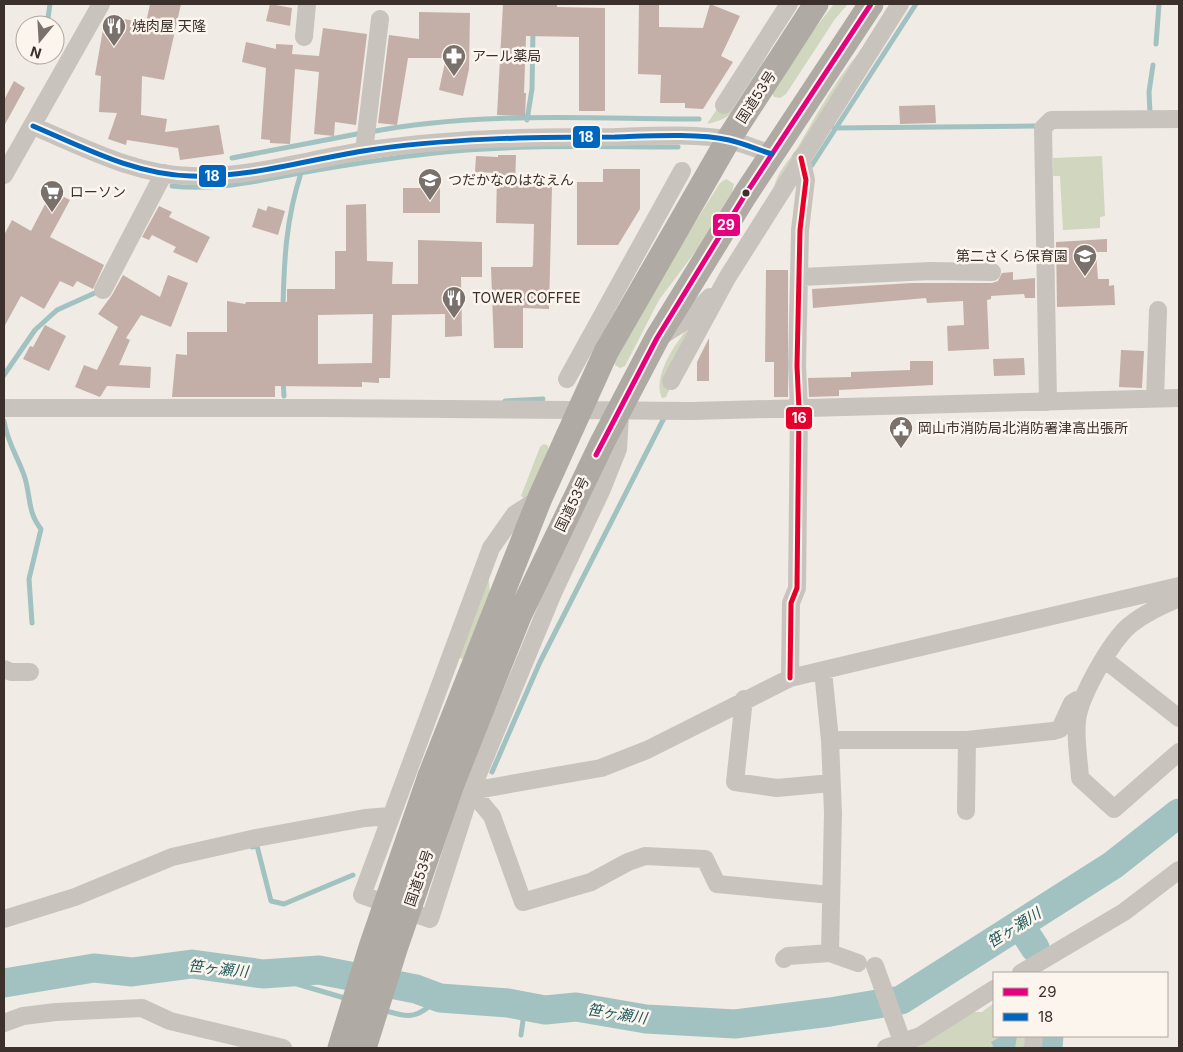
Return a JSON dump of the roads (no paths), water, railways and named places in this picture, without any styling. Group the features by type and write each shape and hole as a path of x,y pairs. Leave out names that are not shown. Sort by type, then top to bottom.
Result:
{"highway":[{"name":"国道53号","path":"340,1048 372,944 451,783 498,602 578,411 606,352 728,140 816,4"},
{"name":"国道53号","path":"364,1048 451,783 519,616 603,441 621,410 657,338 772,154 838,52 879,13"}],"street":[{"path":"6,165 33,126 101,4"},
{"path":"304,37 307,4"},
{"path":"724,105 788,4"},
{"path":"768,78 777,21 804,4"},
{"path":"672,381 727,278 801,158 879,13 890,4"},
{"path":"879,13 900,4"},
{"path":"366,138 380,18"},
{"path":"1048,402 1043,128 1051,120 1179,119"},
{"path":"33,126 91,151 150,171 190,176 239,174 366,138 437,142 526,137 661,137 728,140 772,154"},
{"path":"790,678 791,603 797,588 799,409 797,366 801,277 800,230 806,180 801,158"},
{"path":"567,379 682,171"},
{"path":"103,290 164,173"},
{"path":"628,269 660,258"},
{"path":"801,277 931,271 992,272"},
{"path":"657,338 690,318 727,278"},
{"path":"606,352 612,299"},
{"path":"1155,399 1158,310"},
{"path":"4,408 578,411 799,409 1179,398"},
{"path":"451,783 430,918 362,895 491,548 515,514 540,498"},
{"path":"491,548 498,602"},
{"path":"451,783 601,768 648,750 790,678 1179,586"},
{"path":"1179,598 1148,612 1128,627 1104,659 1082,697 1077,721 1080,778 1114,809 1179,752"},
{"path":"1104,659 1179,718"},
{"path":"4,669 10,672 30,672"},
{"path":"823,671 830,740 830,953"},
{"path":"830,740 967,740 1060,729 1072,703 1082,697"},
{"path":"744,700 735,782 777,788 831,783"},
{"path":"966,810 967,740"},
{"path":"451,783 492,816 523,902 591,882 628,862 645,856 705,859 717,884 831,895"},
{"path":"4,919 18,917 75,897 172,857 265,836 365,818 390,816"},
{"path":"1023,972 1124,912 1179,870"},
{"path":"784,959 788,956 830,953 867,964 903,1041"},
{"path":"886,1048 920,1036 990,994"},
{"path":"4,1023 23,1016 56,1012 142,1008 170,1021 283,1048"}],"water":[{"path":"1000,1037 1017,1037 1015,1048 994,1048 991,1042"}],"waterway":[{"path":"48,15 50,4"},
{"path":"812,165 916,4"},
{"path":"1156,44 1159,4"},
{"path":"527,120 532,89 533,30"},
{"path":"1150,113 1149,92 1153,65"},
{"path":"370,132 410,125 493,119 699,119"},
{"path":"834,128 1035,126"},
{"path":"232,158 362,133"},
{"path":"172,186 220,186 367,162 465,150 556,147 678,147"},
{"path":"283,308 289,223 301,173"},
{"path":"4,375 35,330 57,310 97,292"},
{"path":"283,379 284,396"},
{"path":"505,401 543,399"},
{"path":"492,772 540,662 664,418"},
{"path":"4,421 10,442 24,475 33,516 41,529 29,579 32,623"},
{"name":"笹ヶ瀬川","path":"4,983 94,968 132,972 192,964 263,974 319,970 416,989 440,998 508,1003 545,1010 576,1007 646,1019 735,1024 830,1012 901,1000 1113,865 1179,813"},
{"path":"252,847 257,846 271,901 284,904 353,875"},
{"path":"1020,925 1035,948"},
{"path":"263,974 348,999"},
{"path":"383,1010 401,1015 413,1015 425,1010 440,998"},
{"path":"521,1035 525,1006"},
{"path":"1048,1048 1049,1037"}],"place":[{"name":"焼肉屋 天隆","path":"114,47"},
{"name":"アール薬局","path":"454,77"},
{"name":"つだかなのはなえん","path":"430,201"},
{"name":"ローソン","path":"52,213"},
{"name":"第二さくら保育園","path":"1085,277"},
{"name":"TOWER COFFEE","path":"454,319"},
{"name":"岡山市消防局北消防署津高出張所","path":"901,449"}]}
